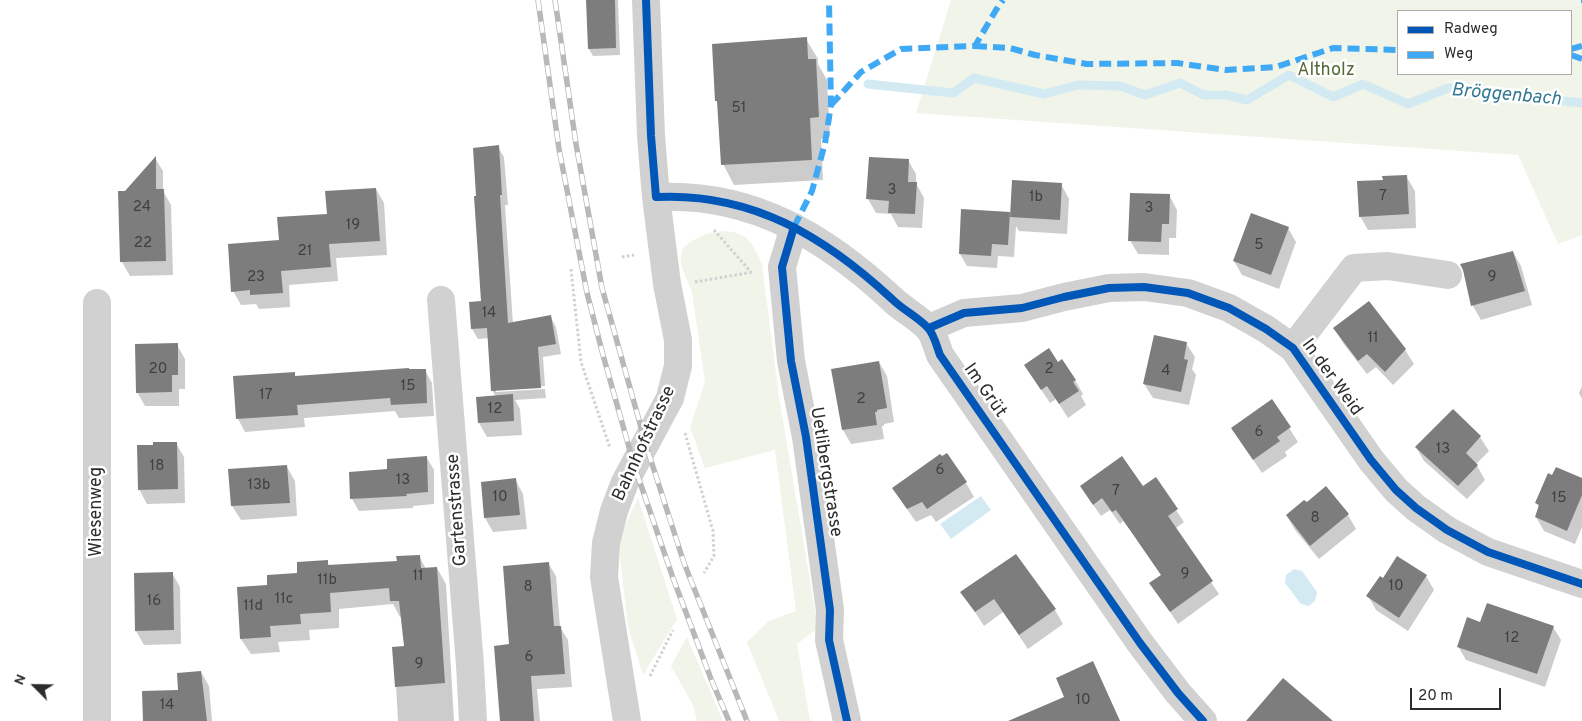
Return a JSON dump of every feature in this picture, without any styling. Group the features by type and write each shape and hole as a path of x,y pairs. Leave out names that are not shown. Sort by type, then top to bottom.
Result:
{"street":[{"name":"Bahnhofstrasse","path":"625,710 604,577 606,543 614,511 625,482 670,398 678,366 678,340 667,284 656,197 651,136 646,0"},
{"path":"656,197 674,196 746,206 794,227 820,241 853,265 903,310 929,328"},
{"name":"Uetlibergstrasse","path":"794,227 782,267 791,361 808,447 830,610 829,640 847,721"},
{"path":"1293,348 1354,268 1388,266 1448,275"},
{"name":"In der Weid","path":"929,328 964,313 1022,308 1109,288 1144,287 1188,293 1229,308 1266,329 1293,348 1371,460 1396,490 1416,508 1447,530 1488,552 1582,584"},
{"name":"Gartenstrasse","path":"442,300 473,721"},
{"name":"Wiesenweg","path":"97,303 97,721"},
{"name":"Im Grüt","path":"929,328 940,355 1107,596 1178,693 1203,721"}],"path":[{"path":"712,228 752,272"},
{"path":"572,269 581,362 612,453 625,482"},
{"path":"694,282 761,271"},
{"path":"670,398 683,428 713,531 714,556 704,573"},
{"path":"625,710 646,684 673,630"}],"green space":[{"name":"Altholz","path":"951,0 1582,0 1582,235 1558,244 1518,155 916,113"},
{"path":"725,231 740,234 749,240 762,264 779,397 818,628 797,644 810,721 779,721 747,642 769,621 796,611 775,450 705,468 690,427 705,382 692,292 681,265 681,256 683,248 690,242 708,233"},
{"path":"638,498 677,619 643,675 628,627 619,548 625,526"},
{"path":"687,637 723,721 697,721 693,705 671,666"}],"water":[{"path":"981,496 991,510 951,539 940,524"},
{"path":"1294,569 1302,571 1317,592 1315,601 1309,606 1301,604 1285,583 1286,575"}],"building":[{"path":"586,0 615,0 616,48 588,49"},
{"path":"807,37 808,59 816,59 819,117 810,118 812,160 721,165 712,44"},
{"path":"499,145 502,195 500,195 508,323 551,315 556,344 538,347 541,388 491,391 487,328 471,329 469,302 481,301 474,196 476,196 473,148"},
{"path":"156,156 156,189 164,189 166,261 120,262 118,191 125,191"},
{"path":"869,157 909,159 908,182 917,182 915,214 888,213 889,201 866,199"},
{"path":"1407,175 1409,214 1359,217 1357,181 1383,180 1382,176"},
{"path":"1012,180 1062,183 1060,220 1010,217"},
{"path":"376,188 380,241 329,244 331,267 281,271 283,293 250,295 250,290 231,292 228,244 279,240 277,217 327,214 325,191"},
{"path":"1130,193 1170,194 1169,224 1162,224 1161,242 1128,241"},
{"path":"961,209 1010,212 1008,245 992,244 991,256 959,254"},
{"path":"1251,213 1289,227 1271,275 1233,261"},
{"path":"1513,251 1525,291 1471,306 1460,264"},
{"path":"1369,301 1406,349 1385,372 1367,354 1358,361 1333,328"},
{"path":"1154,335 1187,342 1184,359 1188,360 1181,392 1143,384"},
{"path":"178,343 178,375 172,375 172,392 136,393 135,344"},
{"path":"1049,348 1058,362 1062,359 1076,380 1073,382 1079,391 1059,404 1047,386 1041,390 1024,365"},
{"path":"879,361 887,408 875,412 877,425 842,430 831,369"},
{"path":"409,368 426,369 427,403 391,405 390,398 297,405 298,415 236,419 233,376 295,372 295,376"},
{"path":"513,394 514,421 478,423 476,397"},
{"path":"1272,399 1291,427 1277,437 1280,441 1253,460 1231,428"},
{"path":"1453,409 1481,436 1466,453 1478,465 1458,486 1415,447"},
{"path":"153,442 177,442 178,489 138,490 137,445 153,445"},
{"path":"947,453 967,482 927,509 922,502 907,509 892,488 940,454 942,456"},
{"path":"427,456 428,492 406,494 407,496 350,499 349,472 387,469 387,459"},
{"path":"1122,456 1143,486 1156,477 1178,509 1168,516 1213,581 1170,612 1149,583 1161,575 1116,510 1112,512 1102,498 1093,505 1080,486"},
{"path":"287,465 290,503 231,506 228,469"},
{"path":"1556,467 1582,478 1582,495 1567,531 1535,517 1539,505 1535,503 1548,473 1552,475"},
{"path":"516,478 520,515 484,518 481,482"},
{"path":"1326,486 1349,514 1310,546 1286,515 1304,500 1307,502"},
{"path":"1016,554 1056,609 1019,635 994,599 975,612 960,592"},
{"path":"420,555 421,568 437,567 445,683 395,687 392,647 404,646 399,601 390,601 389,588 330,593 331,612 300,614 301,624 270,626 271,637 240,639 237,587 267,585 267,575 297,573 297,562 328,560 328,565 397,561 396,556"},
{"path":"1397,556 1427,575 1399,618 1366,596 1380,576 1383,578"},
{"path":"549,562 554,626 561,626 565,674 531,676 534,721 500,721 494,646 509,644 503,566"},
{"path":"173,572 174,630 135,631 134,573"},
{"path":"1487,603 1554,626 1537,674 1457,647 1467,617 1480,622"},
{"path":"1093,661 1120,721 1008,721 1064,697 1056,678"},
{"path":"201,671 207,721 143,721 142,691 178,690 177,673"},
{"path":"1283,678 1333,721 1246,721"}],"waterway":[{"name":"Bröggenbach","path":"868,84 953,93 974,78 1044,94 1078,85 1120,86 1145,95 1180,83 1204,95 1226,95 1247,100 1289,75 1333,97 1363,84 1408,104 1448,88 1582,103"}],"railway":[{"path":"538,0 559,149 587,293 603,355 634,465 673,578 729,721"},
{"path":"555,0 576,144 602,288 646,445 684,563 747,721"}],"marked path":[{"path":"794,227 812,191 825,143 831,105 829,0"},
{"path":"831,105 861,72 901,49 975,46 1003,0"},
{"path":"975,46 1010,48 1035,55 1087,64 1177,63 1226,70 1276,67 1333,48 1397,50"},
{"path":"1572,49 1582,46"},
{"path":"1572,55 1582,59"}],"cycle path":[{"path":"646,0 651,136 656,197 691,197 724,202 755,211 785,223 813,238 840,256 924,324 932,334 940,355 1140,643 1178,693 1203,721"},
{"path":"794,227 782,267 791,361 806,437 830,610 829,640 847,721"},
{"path":"929,328 964,313 1022,308 1109,288 1144,287 1188,293 1229,308 1266,329 1293,348 1371,460 1396,490 1416,508 1447,530 1488,552 1582,584"}]}
